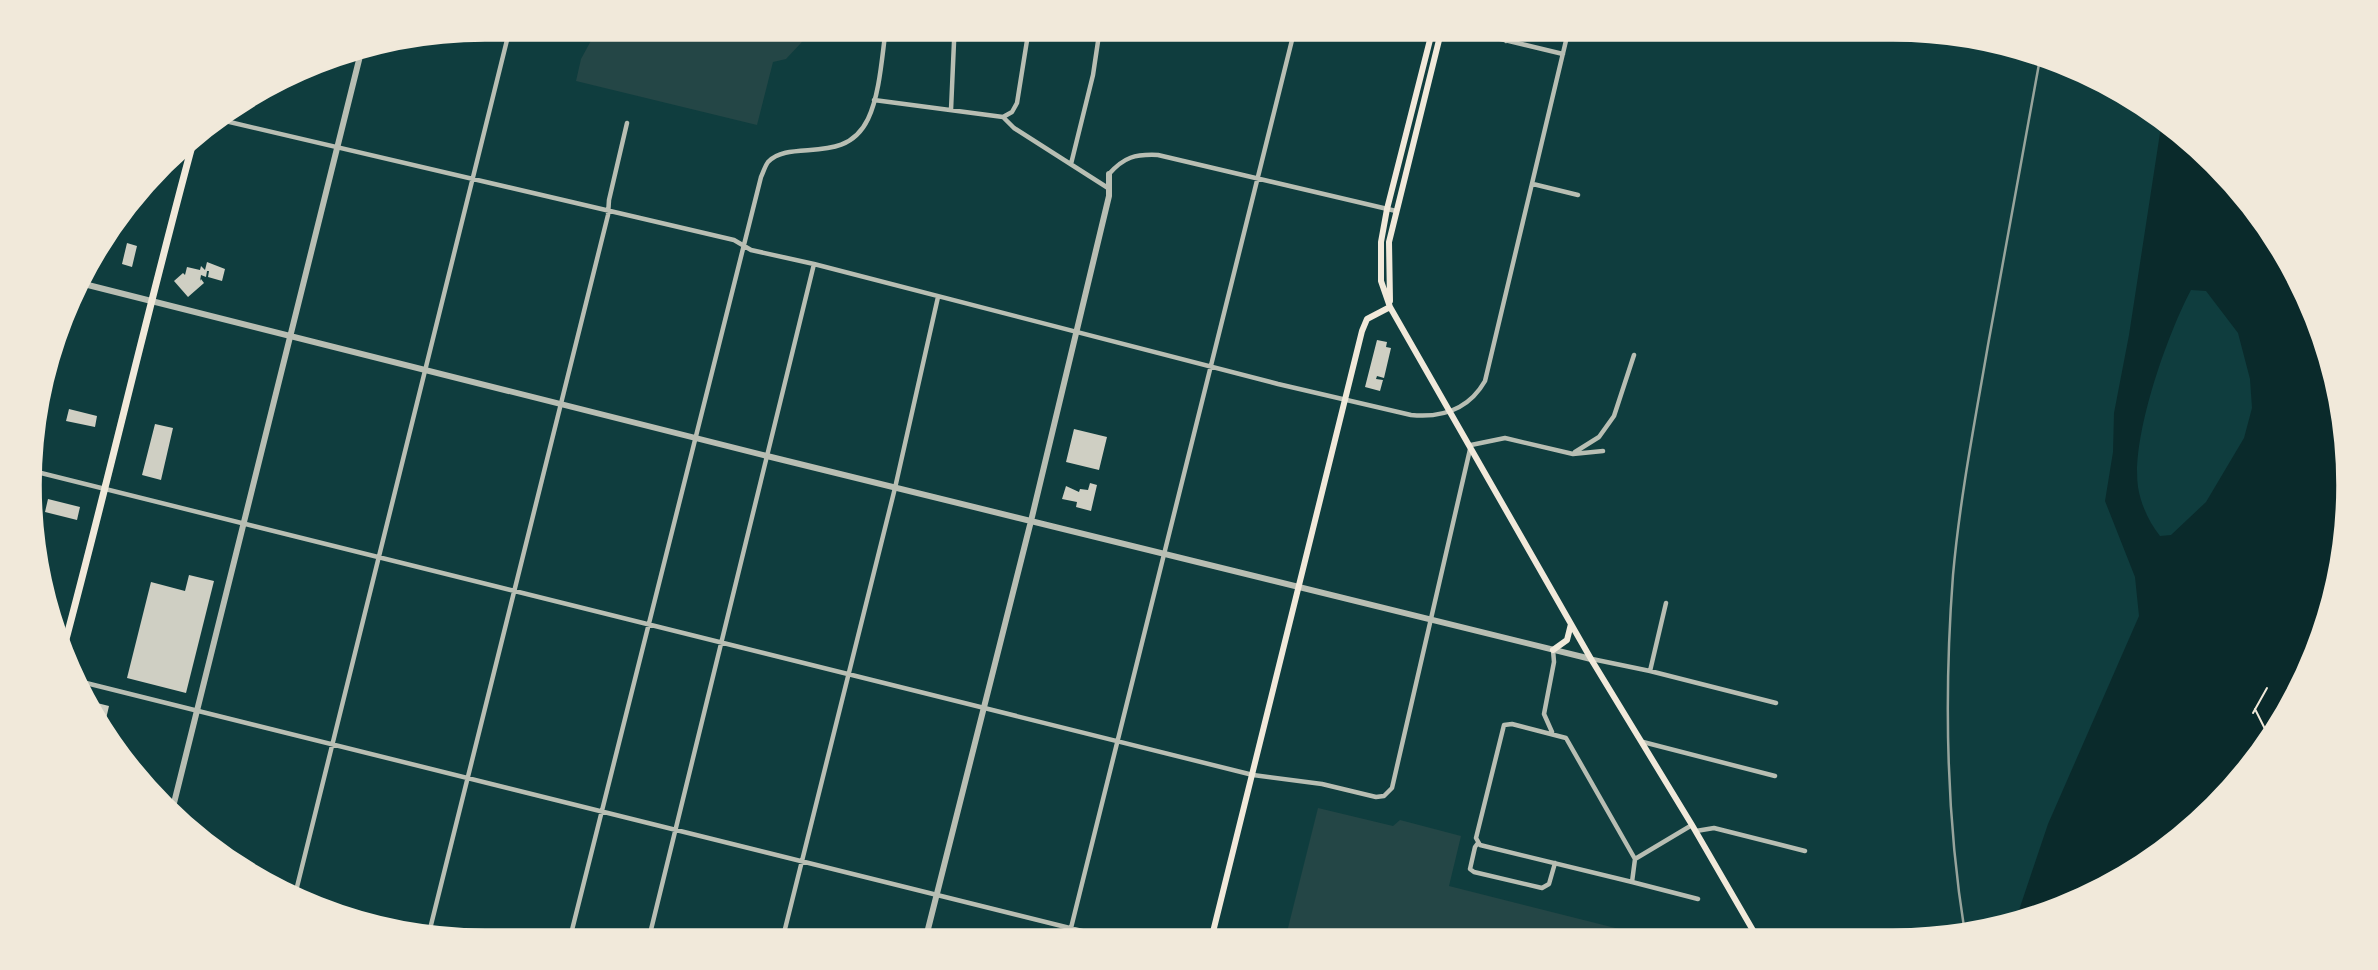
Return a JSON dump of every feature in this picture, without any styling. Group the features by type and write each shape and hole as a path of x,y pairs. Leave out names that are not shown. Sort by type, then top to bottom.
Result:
{"main road":[{"path":"1430,40 1387,209 1380,263 1381,281 1390,306 1471,444 1591,659 1753,930"},
{"path":"1390,306 1389,242 1439,40"},
{"path":"67,636 190,153"},
{"path":"1213,930 1362,331 1367,319 1390,306"},
{"path":"1553,650 1567,640 1571,622"}],"street":[{"path":"297,888 507,40"},
{"path":"572,930 761,177 769,162 785,153 826,150 848,141 867,121 874,100 884,40"},
{"path":"951,110 954,40"},
{"path":"874,100 1003,117 1012,113 1017,103 1027,40"},
{"path":"1071,164 1093,75 1098,40"},
{"path":"1071,929 1292,40"},
{"path":"1502,40 1563,54"},
{"path":"228,122 608,209 734,240 751,250 1211,367 1411,415 1429,416 1450,412 1479,393 1485,381 1566,40"},
{"path":"174,802 360,58"},
{"path":"1003,117 1014,128 1108,188"},
{"path":"431,926 608,209 626,123"},
{"path":"929,930 1109,195 1109,174 1124,159 1139,154 1158,155 1396,211"},
{"path":"1532,184 1578,195"},
{"path":"651,930 814,264"},
{"path":"88,285 895,488 1776,703"},
{"path":"785,930 895,488 938,297"},
{"path":"1573,454 1599,437 1614,416 1634,355"},
{"path":"40,473 1252,775 1322,784 1376,797 1384,796 1392,788 1471,444 1505,438 1573,454 1603,451"},
{"path":"1650,671 1666,603"},
{"path":"1552,733 1544,714 1554,662 1553,650"},
{"path":"87,683 1075,930"},
{"path":"1555,863 1549,884 1542,888 1470,869 1504,725 1512,724 1566,738 1635,859 1632,882"},
{"path":"1643,742 1775,776"},
{"path":"1635,859 1694,828 1714,828 1805,851"},
{"path":"1478,843 1698,899"}],"path":[{"path":"2253,713 2267,688"},
{"path":"2255,709 2265,729"}],"shaded area":[{"path":"591,40 804,40 786,59 773,62 757,125 576,81 581,59"},
{"path":"2161,130 2207,171 2246,214 2278,263 2304,315 2323,370 2337,456 2337,514 2329,572 2314,628 2292,682 2263,732 2227,778 2186,819 2140,855 2090,884 2018,912 2048,824 2139,616 2135,577 2105,501 2113,452 2114,413","holes":["2191,290 2206,291 2238,333 2250,379 2252,408 2244,438 2206,502 2171,535 2160,536 2152,525 2139,494 2137,466 2140,441 2162,359"]},
{"path":"1318,808 1393,826 1400,820 1461,836 1449,886 1623,930 1288,930"}],"building":[{"path":"127,243 137,246 132,267 122,264"},
{"path":"207,262 225,269 222,281 208,277 207,271 206,277 201,275 200,281 201,279 204,283 188,297 174,281 183,273 185,275 187,267 200,270 201,266 205,270"},
{"path":"1377,340 1387,342 1386,347 1391,348 1384,378 1377,376 1376,379 1383,380 1380,391 1365,387"},
{"path":"69,409 97,416 95,427 66,421"},
{"path":"155,424 173,428 161,480 142,475"},
{"path":"1074,429 1107,437 1099,470 1066,462"},
{"path":"1090,483 1097,485 1091,511 1076,507 1077,502 1062,499 1066,486 1079,492 1080,489 1088,490"},
{"path":"48,499 80,507 77,520 45,512"},
{"path":"189,575 214,581 186,693 127,678 151,582 185,591"},
{"path":"98,703 109,706 106,718"}],"railway":[{"path":"1964,924 1950,800 1948,665 1953,575 1973,431 2039,65"}]}
